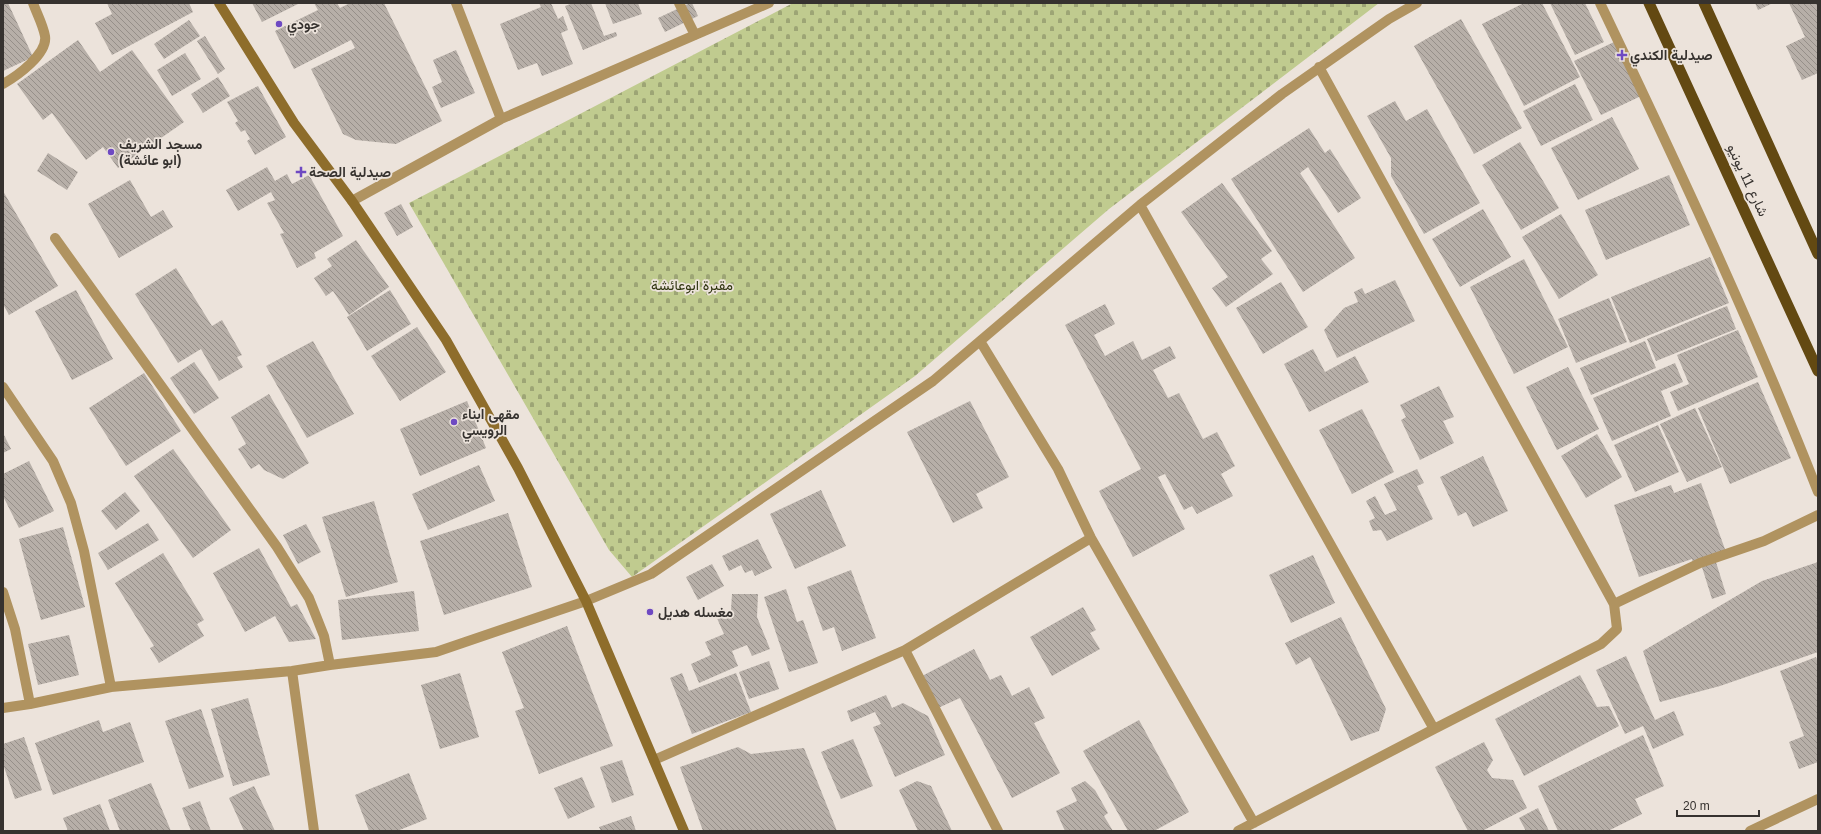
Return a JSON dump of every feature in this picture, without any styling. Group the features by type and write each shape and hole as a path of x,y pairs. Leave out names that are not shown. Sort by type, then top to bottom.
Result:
{"highway":[{"name":"شارع 11 يونيو","path":"1649,3 1818,371"},
{"path":"1704,3 1818,254"}],"main road":[{"path":"219,3 294,123 352,201 446,340 518,468 586,601 684,831"}],"street":[{"path":"3,84 40,55 45,38 33,3"},
{"path":"456,3 501,119"},
{"path":"679,3 695,34"},
{"path":"352,201 501,119 769,3"},
{"path":"3,708 30,704 111,687 292,671 436,652 586,601 651,574 933,381 1140,205 1282,94 1389,19 1417,3"},
{"path":"1600,3 1650,106 1746,319 1818,492"},
{"path":"1238,831 1434,728 1601,644 1617,629 1614,604 1319,67"},
{"path":"1140,205 1434,728"},
{"path":"55,238 277,547 309,598 324,636 330,665"},
{"path":"980,341 1058,469 1091,538 1254,823"},
{"path":"3,387 53,461 71,503 84,551 111,687"},
{"path":"1614,604 1700,563 1764,541 1818,515"},
{"path":"654,760 904,650 1091,538"},
{"path":"3,592 15,629 30,704"},
{"path":"904,650 998,831"},
{"path":"292,671 314,831"},
{"path":"1750,831 1818,799"}],"green space":[{"name":"مقبرة ابوعائشة","path":"793,3 1379,3 1109,209 915,376 632,577 609,550 409,203"}],"building":[{"path":"3,3 8,3 33,57 3,71"},
{"path":"107,3 189,3 193,12 112,55 95,23 112,14"},
{"path":"252,3 300,3 262,22"},
{"path":"314,3 337,3 340,8 350,3 384,3 442,121 396,144 356,140 343,134 311,69 355,48 351,40 294,69 275,31 318,10"},
{"path":"539,3 551,3 558,19 563,16 568,30 561,33 573,64 542,76 537,63 518,70 500,24 541,7"},
{"path":"573,3 591,3 604,36 616,32 617,36 583,50 565,6"},
{"path":"605,3 638,3 642,14 613,24"},
{"path":"692,3 698,16 665,32 658,18"},
{"path":"1524,3 1542,3 1580,77 1524,106 1482,24"},
{"path":"1550,3 1585,3 1604,42 1575,55"},
{"path":"1755,3 1773,3 1758,10"},
{"path":"1789,3 1818,3 1818,73 1802,80 1786,46 1805,37"},
{"path":"1461,19 1522,128 1474,154 1414,46"},
{"path":"189,20 200,36 164,59 154,44"},
{"path":"205,36 225,69 218,74 197,41"},
{"path":"78,40 100,72 132,50 184,122 118,168 103,147 86,160 52,113 43,120 17,84"},
{"path":"1614,42 1641,96 1601,115 1574,61"},
{"path":"456,50 475,93 441,108 432,87 442,82 433,60"},
{"path":"185,53 201,79 172,96 157,70"},
{"path":"218,77 230,96 203,113 191,94"},
{"path":"1575,84 1593,120 1541,146 1523,111"},
{"path":"258,86 286,137 255,155 247,141 250,139 245,130 241,132 235,123 238,121 227,102"},
{"path":"1395,101 1406,121 1427,109 1480,203 1424,234 1391,176 1391,158 1367,116"},
{"path":"1612,117 1639,169 1578,200 1551,148"},
{"path":"1309,128 1325,153 1330,149 1361,198 1338,213 1308,167 1300,173 1355,258 1303,292 1231,179"},
{"path":"1520,142 1559,208 1521,230 1482,165"},
{"path":"48,153 78,172 67,190 37,171"},
{"path":"267,167 275,181 287,174 292,184 309,175 343,236 314,253 316,258 297,268 280,234 284,233 267,203 275,200 271,192 238,211 226,190"},
{"path":"1669,175 1690,225 1606,260 1585,210"},
{"path":"130,180 151,217 163,210 173,227 119,258 88,204"},
{"path":"1222,183 1272,251 1261,259 1273,274 1226,307 1212,288 1228,277 1181,212"},
{"path":"3,191 58,286 9,315 3,304"},
{"path":"401,204 413,227 397,236 384,213"},
{"path":"1483,209 1511,257 1460,287 1432,239"},
{"path":"1561,214 1598,275 1559,299 1522,237"},
{"path":"356,240 389,287 349,315 333,291 326,296 314,278 332,266 327,259"},
{"path":"1710,257 1729,303 1630,343 1611,297"},
{"path":"1524,259 1568,347 1514,374 1470,287"},
{"path":"176,268 212,326 222,320 242,355 237,357 243,367 219,381 201,349 178,363 135,294"},
{"path":"1395,280 1415,321 1337,358 1324,330 1344,308 1358,302 1354,292 1362,288 1365,294"},
{"path":"1281,282 1308,327 1263,354 1236,308"},
{"path":"76,290 113,359 72,380 35,311"},
{"path":"390,290 411,324 367,351 347,317"},
{"path":"1609,298 1627,342 1576,363 1558,319"},
{"path":"1105,304 1115,324 1094,335 1105,356 1133,341 1142,360 1170,346 1176,358 1153,370 1168,398 1179,393 1203,439 1217,432 1235,466 1221,474 1233,496 1197,514 1192,506 1184,510 1165,474 1158,477 1185,529 1133,557 1099,491 1141,469 1065,325"},
{"path":"1727,306 1736,329 1656,361 1647,339"},
{"path":"417,327 446,372 400,401 371,356"},
{"path":"1738,330 1758,377 1678,411 1670,392 1689,384 1677,355"},
{"path":"313,341 354,414 307,438 266,366"},
{"path":"1645,341 1656,368 1591,395 1580,368"},
{"path":"1313,349 1325,372 1355,356 1369,382 1309,412 1284,364"},
{"path":"194,362 219,398 194,414 170,378"},
{"path":"1675,363 1683,382 1661,391 1671,416 1612,441 1593,398"},
{"path":"1568,367 1599,429 1557,450 1526,387"},
{"path":"144,373 181,431 126,466 89,408"},
{"path":"1758,382 1791,458 1730,484 1698,408"},
{"path":"1439,386 1454,417 1443,421 1454,443 1420,460 1401,420 1406,417 1400,405"},
{"path":"269,394 309,463 283,479 264,470 259,464 251,469 238,449 246,444 231,417"},
{"path":"467,401 486,448 420,476 400,429"},
{"path":"970,401 1009,477 976,494 983,508 953,523 907,432"},
{"path":"1695,408 1722,467 1687,482 1660,424"},
{"path":"1362,409 1394,472 1352,494 1319,430"},
{"path":"1658,425 1679,472 1635,492 1614,445"},
{"path":"3,433 11,449 3,453"},
{"path":"1597,434 1622,477 1586,498 1561,456"},
{"path":"173,449 231,530 193,558 134,476"},
{"path":"1483,456 1508,511 1473,527 1466,512 1458,516 1440,477"},
{"path":"29,461 54,511 19,528 3,496 3,474"},
{"path":"479,465 495,501 428,530 412,494"},
{"path":"1417,469 1424,483 1417,486 1433,519 1387,541 1381,530 1373,531 1369,521 1375,518 1366,501 1375,496 1385,515 1397,510 1384,484"},
{"path":"1701,483 1726,552 1693,564 1692,559 1639,577 1614,505 1671,485 1674,493"},
{"path":"821,490 846,546 795,569 770,514"},
{"path":"125,492 140,511 116,530 101,511"},
{"path":"374,501 398,582 346,597 322,517"},
{"path":"508,513 532,587 444,615 420,541"},
{"path":"148,523 159,540 108,570 98,553"},
{"path":"306,524 321,552 298,564 283,535"},
{"path":"63,527 85,607 41,620 19,539"},
{"path":"758,539 772,568 755,576 752,570 745,573 741,565 729,571 722,556"},
{"path":"259,548 291,607 297,604 316,639 289,642 275,616 245,632 213,573"},
{"path":"163,553 204,620 197,624 204,636 159,663 150,648 154,646 115,583"},
{"path":"1313,555 1335,603 1291,623 1269,575"},
{"path":"1715,559 1726,594 1712,599 1701,564"},
{"path":"1818,562 1818,652 1720,686 1660,702 1643,651 1762,581"},
{"path":"712,564 724,586 698,600 686,577"},
{"path":"851,570 876,638 842,651 834,627 823,631 807,587"},
{"path":"786,589 797,622 803,620 818,663 789,672 764,597"},
{"path":"414,591 419,631 342,640 338,600"},
{"path":"732,594 758,594 757,617 770,649 752,656 747,645 732,651 738,666 699,683 691,664 711,655 705,642 724,634 716,616 731,610"},
{"path":"1083,607 1096,630 1090,633 1100,649 1052,676 1030,637"},
{"path":"1341,617 1386,709 1379,731 1351,741 1310,657 1296,665 1285,643"},
{"path":"567,626 613,746 539,774 515,711 524,708 502,652"},
{"path":"69,635 79,675 38,685 28,644"},
{"path":"974,649 990,680 1001,675 1012,696 1029,687 1045,718 1034,723 1060,773 1012,798 960,698 938,708 922,676"},
{"path":"1626,656 1655,720 1674,711 1684,735 1653,749 1643,726 1625,734 1596,670"},
{"path":"1816,657 1818,663 1818,762 1799,769 1789,742 1804,736 1780,671"},
{"path":"769,661 779,689 749,699 739,672"},
{"path":"460,673 479,737 440,749 421,685"},
{"path":"682,673 689,691 736,673 751,712 692,734 670,678"},
{"path":"1580,675 1597,707 1609,706 1619,726 1524,776 1495,719"},
{"path":"886,695 892,708 903,703 928,716 945,755 895,777 873,727 881,724 875,712 851,722 847,711"},
{"path":"248,698 270,775 233,786 211,709"},
{"path":"201,709 224,777 189,789 165,721"},
{"path":"99,720 103,732 130,722 144,762 53,795 35,743"},
{"path":"1139,720 1189,812 1154,831 1128,831 1083,751"},
{"path":"1643,735 1664,786 1635,799 1642,814 1608,831 1558,831 1538,786"},
{"path":"24,737 42,790 15,799 3,764 3,744"},
{"path":"853,739 873,786 841,799 821,752"},
{"path":"1484,742 1493,760 1487,770 1492,778 1513,780 1527,808 1482,831 1468,831 1435,767"},
{"path":"738,747 751,754 804,748 837,831 703,831 680,767"},
{"path":"622,760 634,795 612,803 600,767"},
{"path":"409,773 427,819 397,831 369,831 355,795"},
{"path":"582,777 595,807 568,819 554,788"},
{"path":"917,781 931,786 952,831 918,831 899,790"},
{"path":"1085,781 1095,790 1108,813 1104,816 1113,831 1065,831 1056,811 1077,801 1071,788"},
{"path":"151,783 171,831 120,831 108,800"},
{"path":"254,786 275,831 244,831 229,798"},
{"path":"200,801 211,831 191,831 182,808"},
{"path":"100,804 110,831 68,831 63,818"},
{"path":"1538,808 1549,831 1526,831 1519,818"},
{"path":"631,816 636,831 601,831 599,827"}],"place":[{"name":"جودي","path":"279,24"},
{"name":"صيدلية الكندي","path":"1622,55"},
{"name":"مسجد الشريف (ابو عائشة)","path":"111,152"},
{"name":"صيدلية الصحة","path":"301,172"},
{"name":"مقهى ابناء الرويسي","path":"454,422"},
{"name":"مغسله هديل","path":"650,612"}]}
